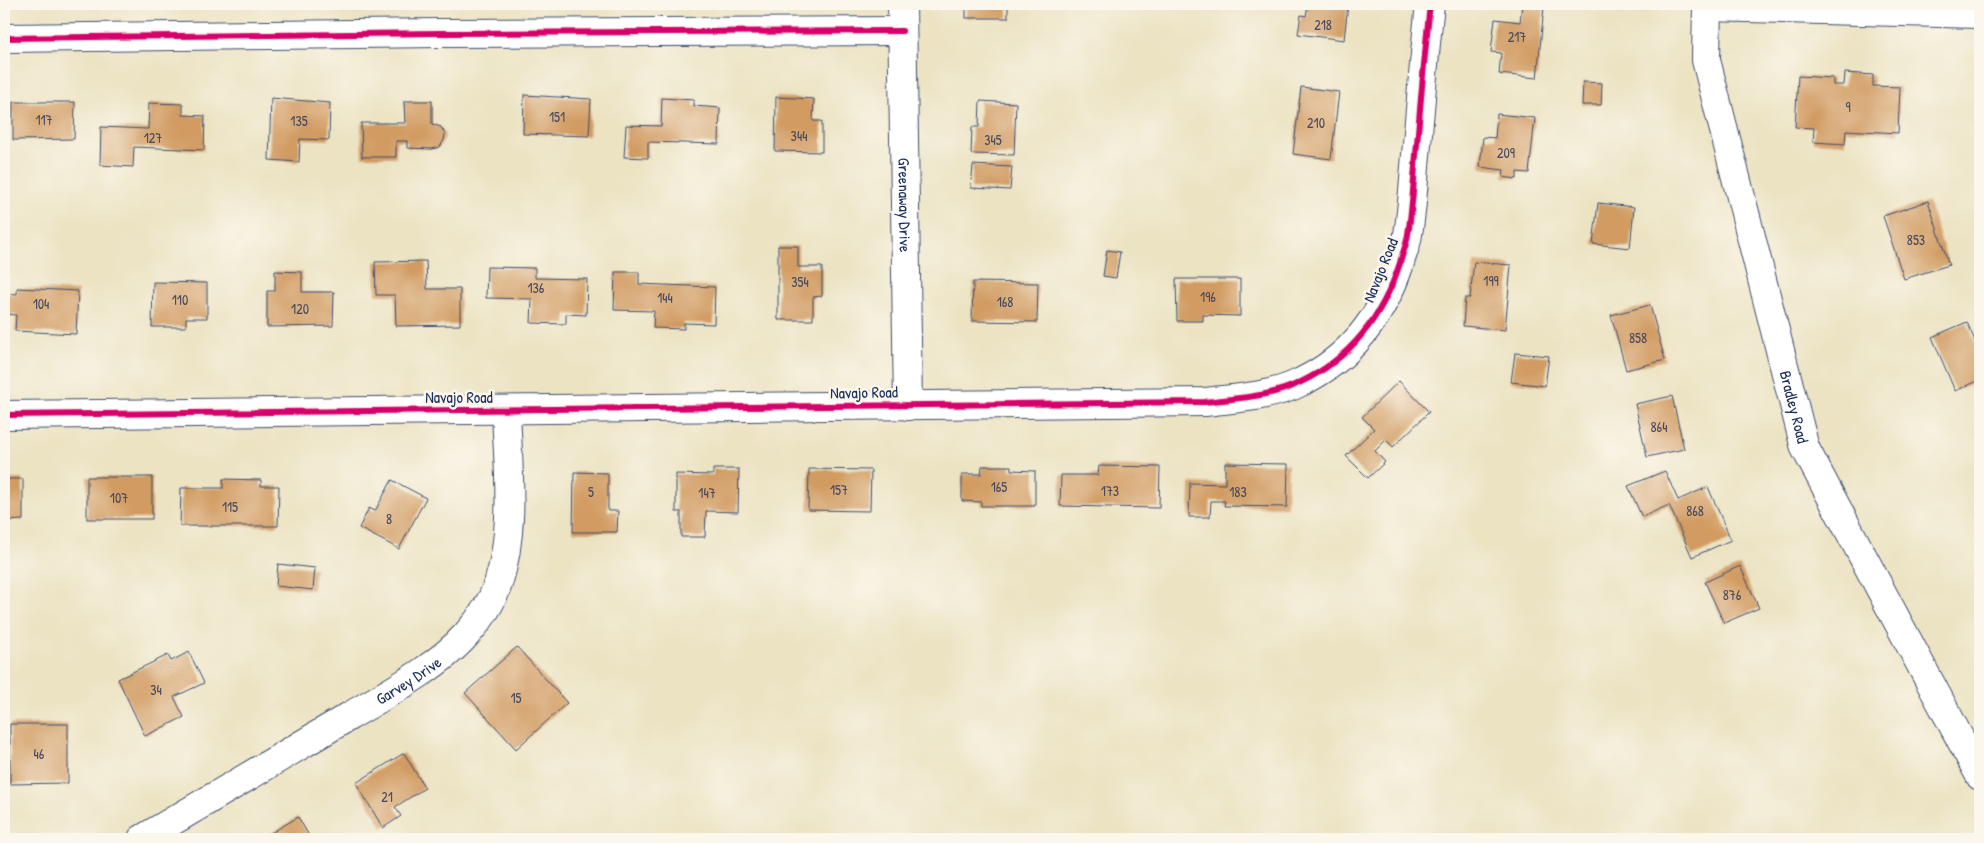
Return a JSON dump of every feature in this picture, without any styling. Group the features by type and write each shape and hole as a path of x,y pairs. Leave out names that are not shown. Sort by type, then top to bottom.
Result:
{"street":[{"name":"Greenaway Drive","path":"902,4 908,406"},
{"name":"Navajo Road","path":"4,415 1205,402 1258,396 1284,389 1300,383 1329,366 1350,349 1368,328 1383,305 1393,283 1408,236 1430,4"},
{"path":"1707,6 1980,14"},
{"name":"Bradley Road","path":"1707,6 1706,60 1805,448 1980,776"},
{"path":"4,38 449,33 902,31"},
{"name":"Garvey Drive","path":"142,839 403,683 447,653 466,636 489,603 498,585 504,562 510,514 506,411"}],"building":[{"path":"966,4 1008,4 1008,18 966,18"},
{"path":"1308,4 1348,4 1344,40 1298,34 1301,15 1306,16"},
{"path":"1522,4 1558,4 1557,8 1544,7 1537,78 1499,74 1501,53 1491,52 1495,19 1520,22"},
{"path":"1845,73 1873,75 1873,86 1900,87 1898,133 1846,130 1845,144 1813,142 1814,128 1795,127 1798,76 1833,78 1833,85 1844,85"},
{"path":"1583,82 1602,83 1601,105 1582,105"},
{"path":"1301,87 1339,92 1331,159 1293,154"},
{"path":"524,95 591,99 589,136 523,134"},
{"path":"776,97 814,99 813,121 822,121 822,152 775,151"},
{"path":"271,98 330,103 329,140 300,139 299,162 269,160"},
{"path":"662,98 694,100 694,106 720,108 719,144 648,142 648,158 624,157 626,125 661,126"},
{"path":"404,101 432,101 432,124 441,127 445,134 440,147 432,149 407,148 407,141 396,141 396,157 362,157 361,123 405,123"},
{"path":"980,101 1016,103 1014,155 971,154 972,127 979,127"},
{"path":"13,102 75,102 74,139 13,140"},
{"path":"149,103 183,104 183,115 205,116 204,150 134,147 133,167 100,165 101,127 148,129"},
{"path":"1497,114 1535,118 1529,173 1517,172 1517,179 1503,177 1504,170 1480,167 1483,137 1495,138"},
{"path":"973,165 1012,167 1010,190 971,188"},
{"path":"1928,201 1949,265 1904,279 1883,216"},
{"path":"1598,203 1634,207 1630,248 1593,244"},
{"path":"778,246 798,246 798,267 822,267 822,296 813,297 813,320 778,320"},
{"path":"1107,250 1120,252 1116,278 1103,276"},
{"path":"426,261 427,289 460,289 460,325 396,326 395,295 376,295 375,262"},
{"path":"1474,262 1511,265 1505,330 1463,326 1465,298 1470,298"},
{"path":"487,267 535,268 535,278 587,279 586,315 566,314 566,324 531,323 532,299 486,298"},
{"path":"275,271 302,272 302,292 334,292 333,326 267,327 267,291 275,291"},
{"path":"615,272 639,272 639,284 715,287 714,324 684,323 684,329 653,328 654,311 614,310"},
{"path":"1176,279 1240,279 1240,316 1203,315 1203,321 1177,321"},
{"path":"153,282 207,283 207,318 186,318 186,327 152,327"},
{"path":"973,282 1038,283 1037,322 972,321"},
{"path":"17,288 78,291 76,334 15,331 16,315 4,314 4,293 17,294"},
{"path":"1650,305 1665,360 1626,370 1611,315"},
{"path":"1967,322 1980,353 1980,380 1955,391 1932,337"},
{"path":"1515,353 1549,356 1545,386 1511,382"},
{"path":"1399,381 1429,412 1393,447 1386,440 1375,451 1385,462 1368,478 1346,456 1374,429 1362,417"},
{"path":"1672,396 1684,449 1647,457 1635,404"},
{"path":"1225,463 1288,464 1287,507 1224,506 1225,501 1211,501 1210,517 1189,517 1190,483 1225,484"},
{"path":"982,466 1011,466 1011,470 1035,471 1035,506 981,506 981,502 962,501 962,474 981,474"},
{"path":"1099,466 1160,467 1159,508 1060,506 1061,475 1098,475"},
{"path":"713,469 739,469 738,512 706,511 705,537 681,537 681,512 676,512 676,474 713,475"},
{"path":"809,469 871,470 870,511 808,510"},
{"path":"1665,471 1678,500 1708,487 1731,540 1692,557 1669,505 1642,517 1628,486"},
{"path":"574,472 608,473 608,511 618,511 617,532 573,532"},
{"path":"87,477 152,477 152,519 87,519"},
{"path":"4,479 23,479 23,520 4,521"},
{"path":"223,479 261,480 261,486 279,486 278,526 180,526 181,488 223,488"},
{"path":"392,480 426,498 399,549 359,528 369,508 375,511"},
{"path":"278,564 315,568 313,590 276,586"},
{"path":"1740,566 1759,608 1724,623 1705,582"},
{"path":"517,647 567,703 516,749 465,693"},
{"path":"189,652 204,683 174,697 184,717 145,736 118,679 168,655 171,661"},
{"path":"10,724 68,724 68,783 10,784"},
{"path":"404,753 425,788 395,807 401,816 383,828 356,783"},
{"path":"298,817 311,839 261,839"}],"cycle path":[{"path":"4,415 1205,402 1278,391 1301,382 1319,372 1350,348 1374,317 1393,282 1407,241 1410,223 1430,4"},
{"path":"4,38 440,33 902,31"}]}
